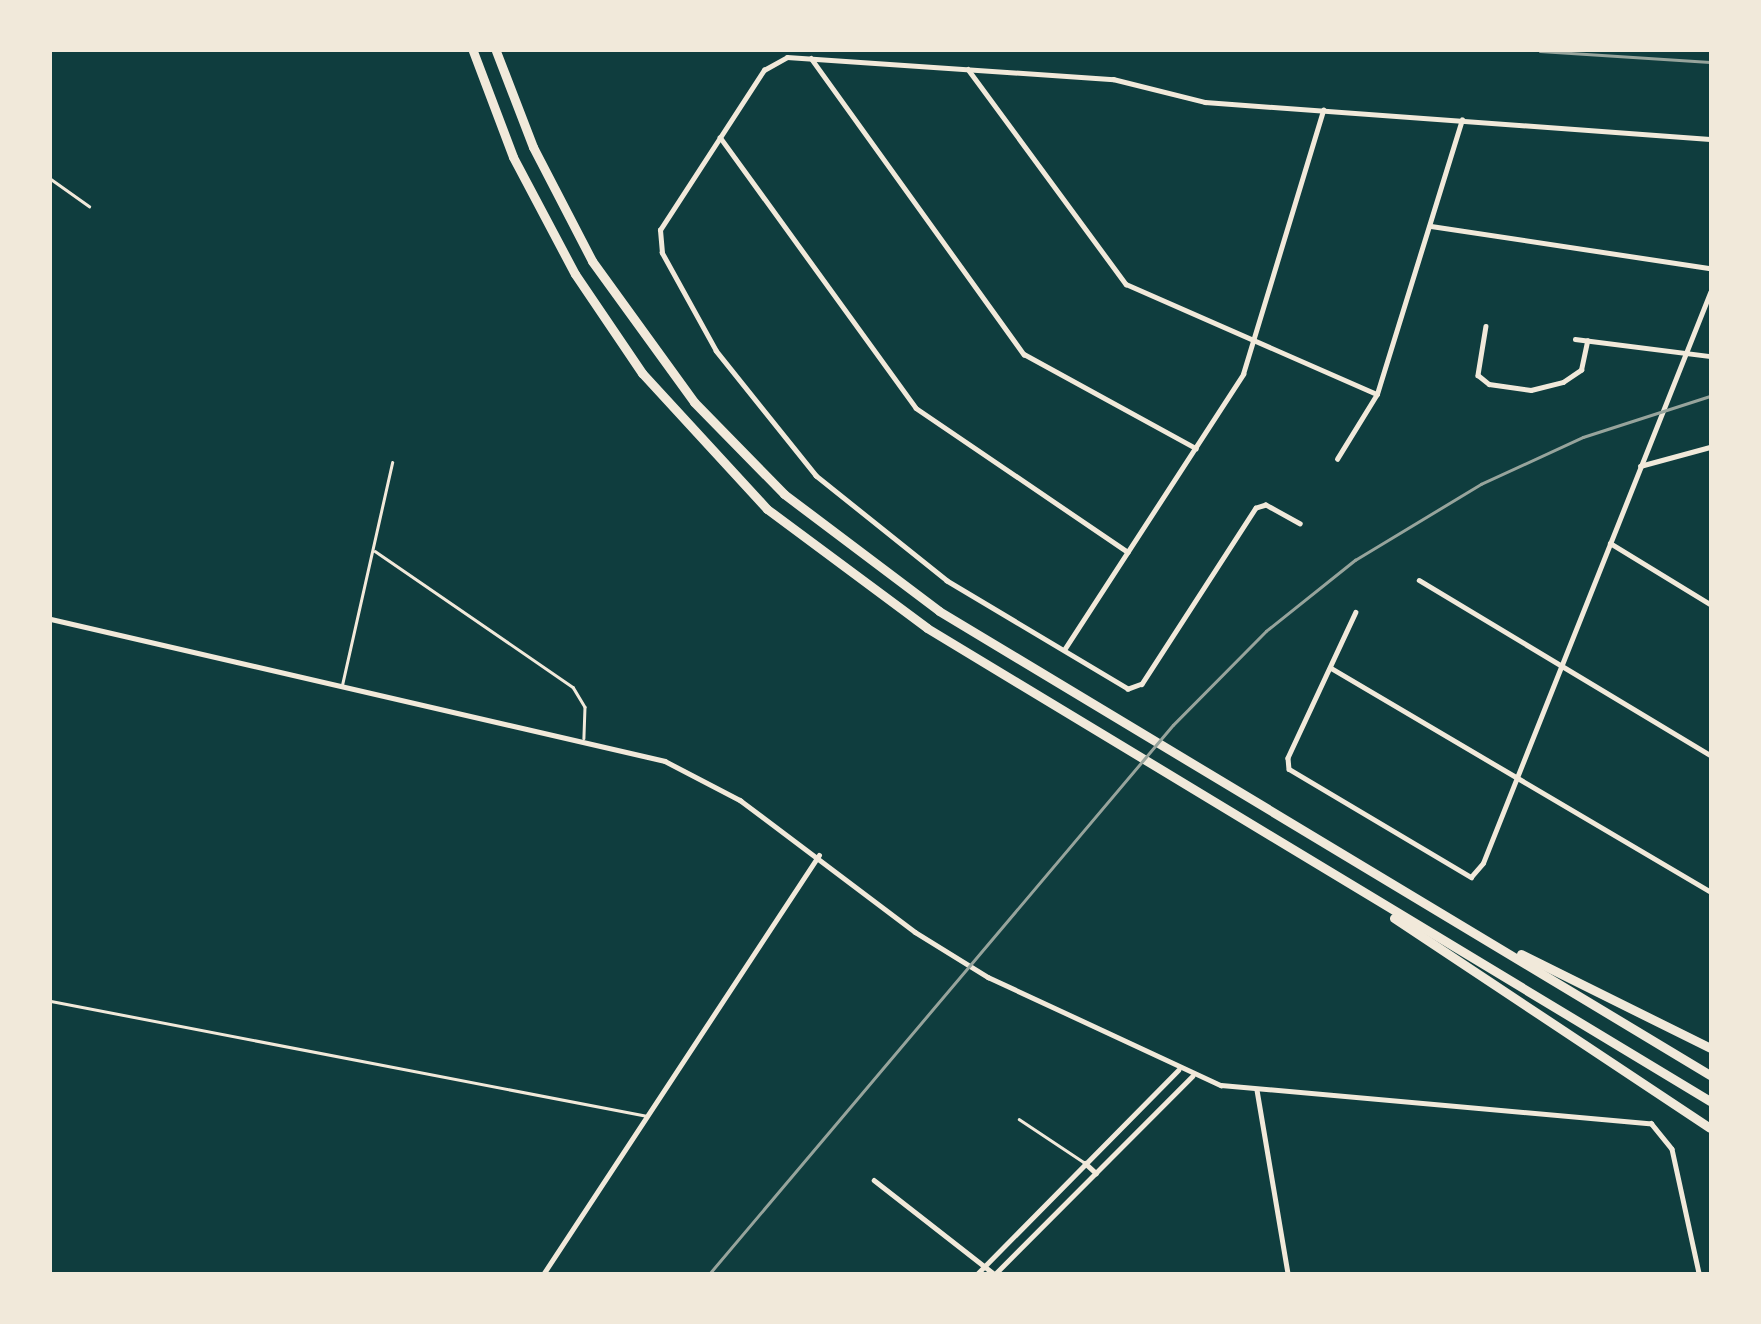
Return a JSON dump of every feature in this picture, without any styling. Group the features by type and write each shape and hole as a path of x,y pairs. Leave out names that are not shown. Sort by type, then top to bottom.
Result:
{"highway":[{"path":"473,51 513,157 575,274 642,373 718,462 871,591 1111,742 1710,1101"},
{"path":"496,51 533,147 592,261 657,356 734,445 886,574 1125,722 1710,1075"},
{"path":"1342,880 1710,1128"},
{"path":"1499,947 1710,1048"}],"street":[{"path":"811,58 1024,354 1196,448"},
{"path":"1300,524 1266,505 1256,508 1135,689 1064,650 907,553 816,476 716,351 659,236 764,71 779,59 811,58 1113,79 1205,102 1710,139"},
{"path":"968,69 1121,280 1377,394"},
{"path":"1064,650 1239,381 1254,340 1323,110"},
{"path":"1337,459 1377,394 1462,120"},
{"path":"720,138 916,408 1128,552"},
{"path":"1431,226 1710,268"},
{"path":"1356,612 1288,758 1289,769 1471,877 1483,863 1710,293"},
{"path":"1486,326 1478,376 1489,384 1531,390 1563,382 1581,370 1587,341"},
{"path":"1575,339 1685,355 1710,356"},
{"path":"1640,466 1710,447"},
{"path":"1610,543 1710,603"},
{"path":"1419,580 1710,755"},
{"path":"51,619 584,738 704,778 819,855 956,958 988,977 1192,1076 1257,1090 1651,1123 1672,1149 1699,1273"},
{"path":"1331,668 1710,891"},
{"path":"544,1273 819,855"},
{"path":"978,1273 1178,1070"},
{"path":"874,1180 995,1273 1192,1076"},
{"path":"1257,1090 1288,1273"},
{"path":"1085,1163 1096,1173"}],"lane":[{"path":"51,180 89,206"},
{"path":"342,685 375,551 392,463"},
{"path":"375,551 573,687 585,707 584,738"},
{"path":"51,1001 647,1116"},
{"path":"1019,1119 1085,1163"}],"railway":[{"path":"1540,51 1710,62"},
{"path":"710,1273 1173,725 1266,631 1355,560 1481,484 1583,437 1710,396"}]}
